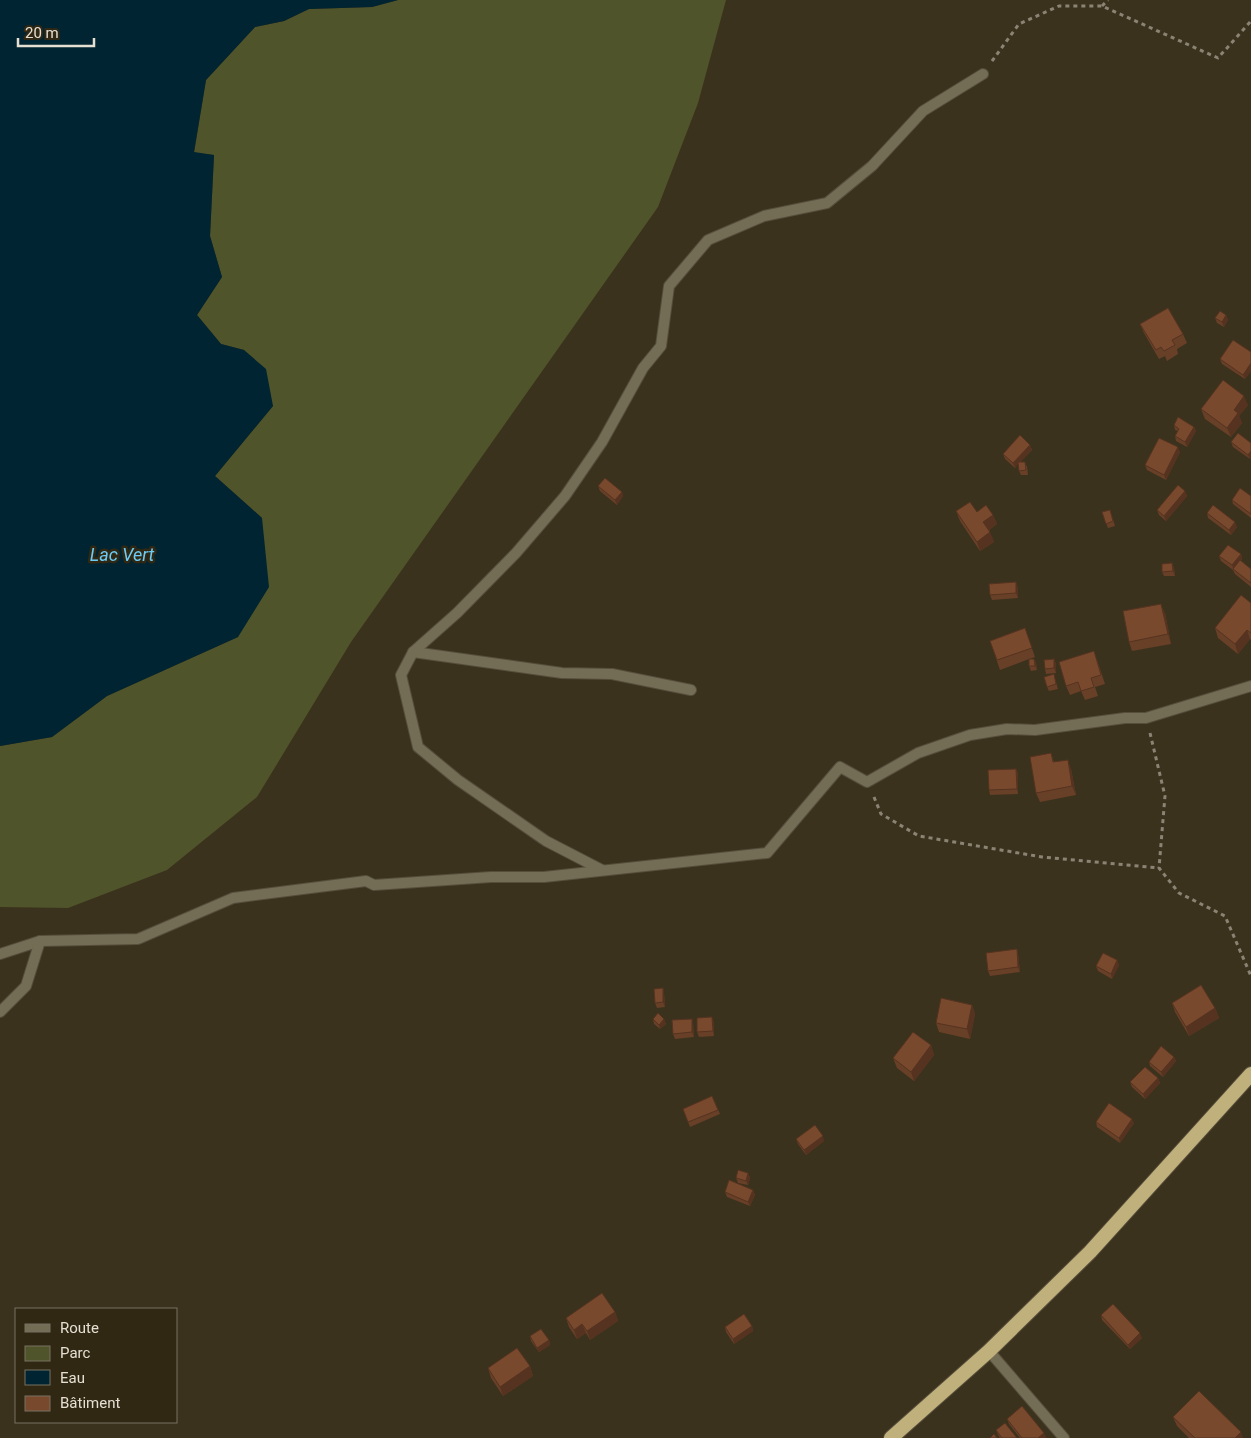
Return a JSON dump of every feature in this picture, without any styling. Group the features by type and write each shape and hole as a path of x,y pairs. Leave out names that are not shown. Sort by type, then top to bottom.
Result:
{"highway":[{"path":"891,1438 989,1351 1090,1252 1251,1074"}],"street":[{"path":"602,870 546,841 458,780 418,747 401,676 413,652 457,613 516,553 570,489 602,442 643,368 661,346 669,286 708,240 764,216 827,203 872,166 923,112 983,74"},
{"path":"413,652 553,672 612,674 691,690"},
{"path":"0,954 40,941 138,939 233,898 366,882 374,885 491,877 544,877 767,853 840,767 867,782 918,752 970,735 1007,729 1044,728 1125,718 1146,718 1251,686"},
{"path":"0,1012 26,986 40,941"},
{"path":"989,1351 1064,1438"}],"path":[{"path":"1102,6 1108,0"},
{"path":"983,74 1019,24 1059,6 1102,6 1218,58 1251,21"},
{"path":"1146,718 1165,796 1159,868"},
{"path":"867,782 881,814 919,836 1042,857 1159,868 1180,893 1225,916 1251,976"}],"green space":[{"path":"398,0 726,0 698,103 658,207 351,642 257,797 167,870 68,908 0,907 0,746 52,737 107,696 238,637 262,518 215,476 273,406 244,350 221,344 197,315 222,277 210,236 214,155 194,153 206,80 255,27 284,21 309,9 372,7"}],"water":[{"name":"Lac Vert","path":"0,0 398,0 372,7 309,9 284,21 255,27 206,80 194,152 214,155 210,236 222,277 197,315 221,344 244,350 266,369 273,406 215,476 262,518 269,587 238,637 107,696 52,737 0,746"}],"building":[{"path":"1168,308 1183,334 1172,340 1175,345 1164,351 1161,347 1156,350 1140,324"},
{"path":"1220,311 1226,315 1222,322 1215,318"},
{"path":"1233,340 1251,352 1251,363 1243,375 1220,359"},
{"path":"1223,380 1244,396 1234,410 1238,413 1227,428 1201,409"},
{"path":"1178,417 1194,427 1185,442 1175,436 1179,429 1174,425"},
{"path":"1238,433 1251,443 1251,451 1248,455 1231,442"},
{"path":"1020,435 1030,445 1013,463 1003,454"},
{"path":"1159,438 1178,447 1164,475 1145,465"},
{"path":"1018,462 1025,462 1026,470 1019,471"},
{"path":"605,478 622,492 615,500 598,486"},
{"path":"1178,485 1185,491 1164,516 1157,510"},
{"path":"1240,488 1251,496 1251,514 1232,500"},
{"path":"970,502 977,512 986,505 993,515 983,522 990,532 977,542 956,511"},
{"path":"1213,505 1235,522 1229,530 1207,513"},
{"path":"1110,510 1113,521 1106,524 1102,512"},
{"path":"1228,545 1241,554 1232,565 1219,556"},
{"path":"1240,560 1251,569 1251,583 1233,569"},
{"path":"1172,563 1173,571 1162,572 1162,564"},
{"path":"1016,582 1016,593 990,595 989,584"},
{"path":"1241,595 1251,603 1251,633 1247,630 1235,644 1215,628"},
{"path":"1161,604 1168,634 1129,642 1123,611"},
{"path":"1025,628 1032,648 997,660 990,641"},
{"path":"1094,651 1101,675 1091,678 1094,687 1081,691 1078,682 1066,686 1059,662"},
{"path":"1029,659 1034,659 1035,666 1029,666"},
{"path":"1054,659 1054,668 1045,669 1044,660"},
{"path":"1054,674 1056,684 1047,687 1044,677"},
{"path":"1051,753 1053,762 1068,760 1072,786 1036,793 1030,757"},
{"path":"1016,769 1017,789 989,790 988,770"},
{"path":"1017,949 1018,967 988,971 986,953"},
{"path":"1103,953 1117,960 1111,974 1096,966"},
{"path":"1201,985 1215,1008 1186,1027 1172,1003"},
{"path":"663,988 663,1002 655,1003 654,989"},
{"path":"941,998 972,1005 967,1029 936,1023"},
{"path":"658,1013 664,1019 659,1025 653,1019"},
{"path":"712,1017 713,1031 697,1032 697,1018"},
{"path":"692,1019 692,1032 673,1034 672,1020"},
{"path":"913,1032 931,1045 911,1072 893,1058"},
{"path":"1161,1046 1174,1057 1161,1072 1149,1062"},
{"path":"1145,1067 1158,1078 1143,1094 1130,1082"},
{"path":"712,1096 718,1110 688,1122 683,1109"},
{"path":"1109,1103 1132,1119 1119,1138 1096,1122"},
{"path":"815,1125 823,1136 804,1150 796,1139"},
{"path":"738,1170 748,1173 746,1181 736,1178"},
{"path":"729,1180 753,1190 748,1202 725,1192"},
{"path":"602,1293 615,1312 587,1331 582,1324 574,1330 566,1318"},
{"path":"1113,1304 1140,1333 1128,1345 1101,1315"},
{"path":"744,1314 752,1326 733,1339 725,1327"},
{"path":"541,1329 549,1340 537,1348 530,1336"},
{"path":"517,1348 530,1366 500,1387 488,1368"},
{"path":"1199,1391 1241,1432 1235,1438 1195,1438 1173,1417"},
{"path":"1022,1406 1044,1433 1038,1438 1022,1438 1007,1419"},
{"path":"1005,1423 1017,1438 1002,1438 996,1430"}]}
